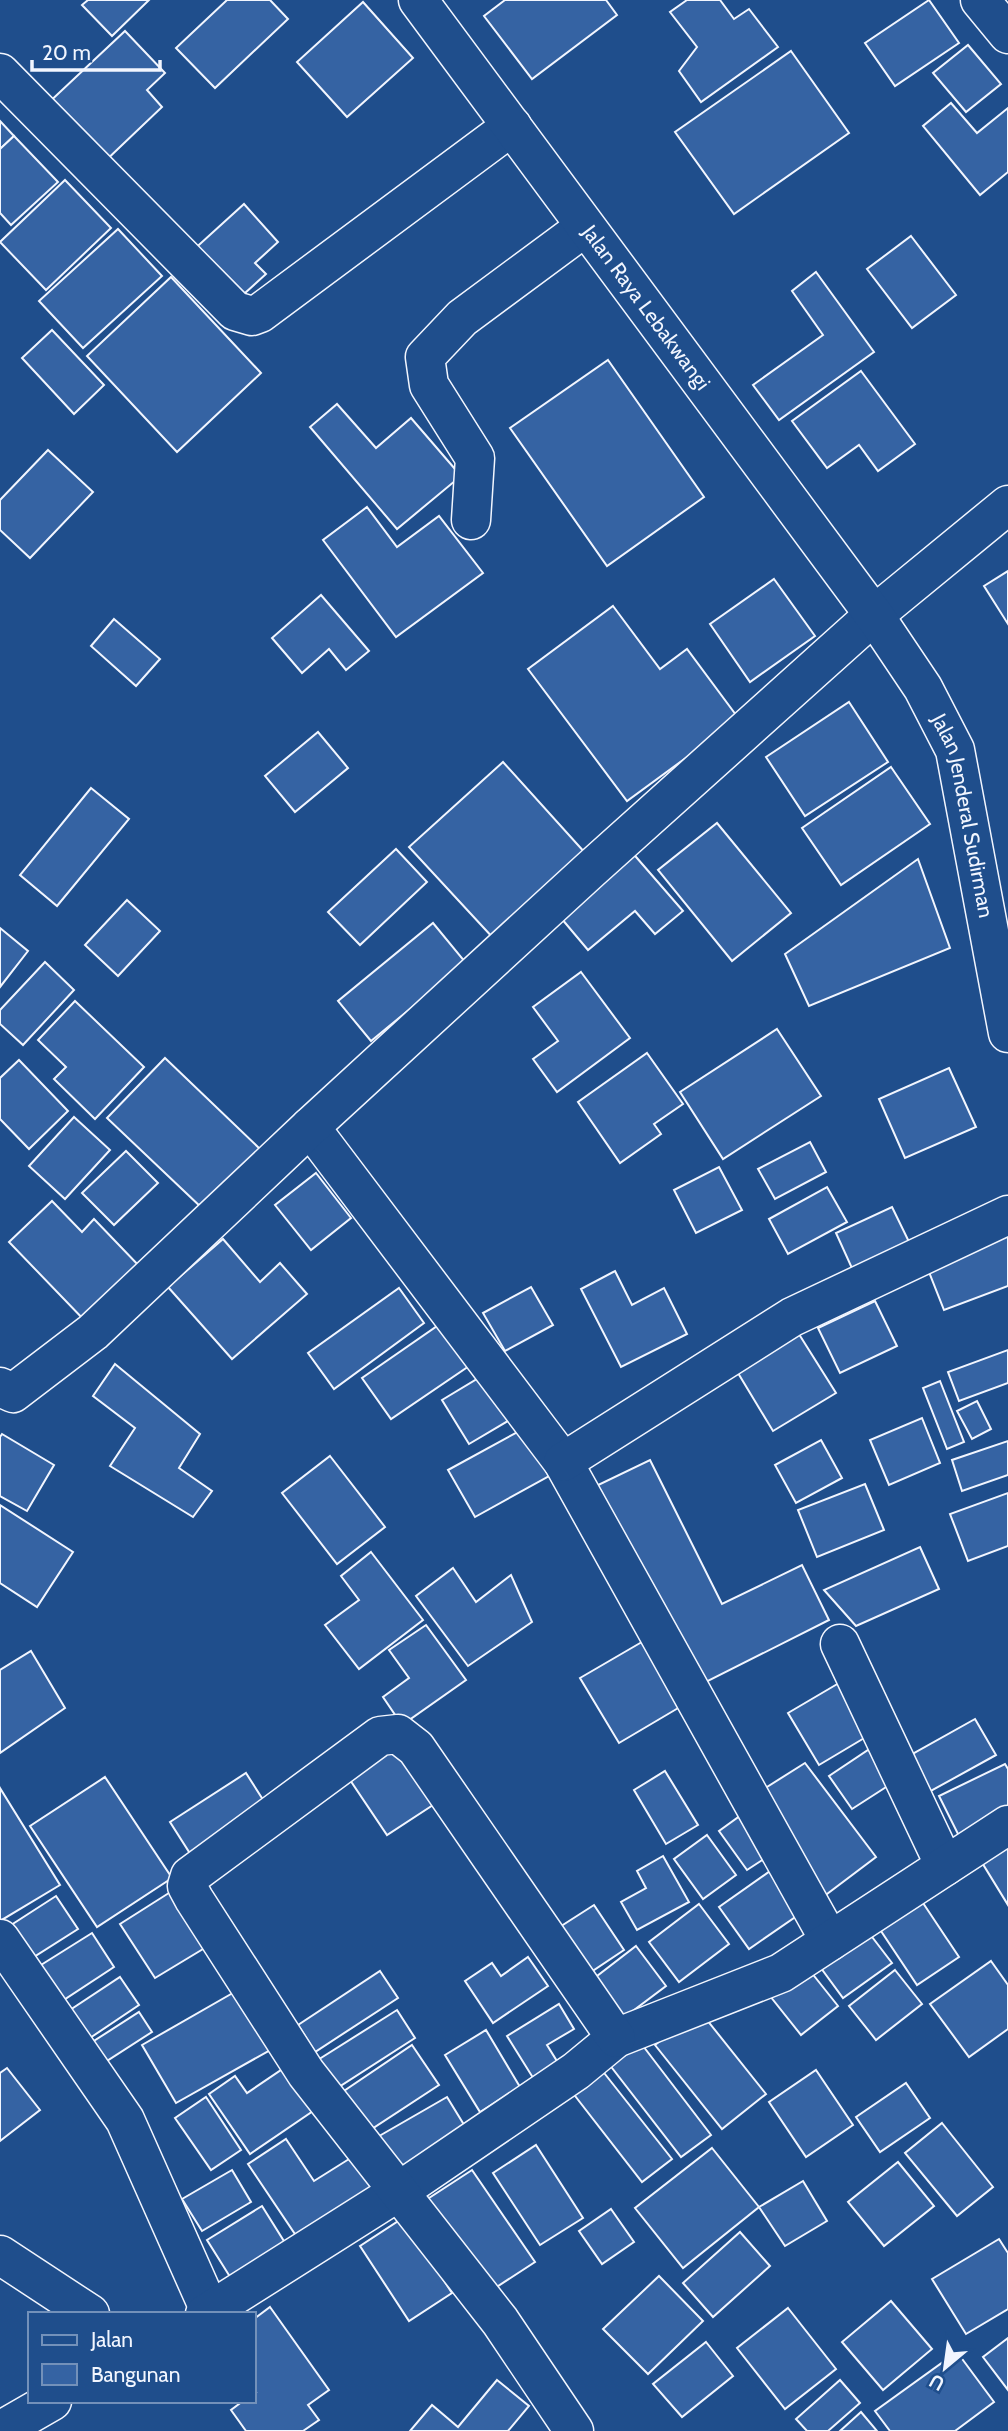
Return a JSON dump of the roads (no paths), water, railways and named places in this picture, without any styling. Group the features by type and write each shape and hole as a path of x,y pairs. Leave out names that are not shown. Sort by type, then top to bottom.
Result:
{"street":[{"name":"Jalan Raya Lebakwangi","path":"418,0 873,615"},
{"path":"980,0 1008,34"},
{"path":"0,73 235,311 252,316 260,313 512,126"},
{"path":"471,520 475,458 429,385 425,357 462,318 585,227"},
{"path":"8,1391 93,1332 310,1127 873,615 1008,505"},
{"name":"Jalan Jenderal Sudirman","path":"873,615 923,688 955,750 1008,1033"},
{"path":"310,1127 563,1462 830,1941"},
{"path":"563,1462 792,1317 1008,1215"},
{"path":"840,1644 944,1866"},
{"path":"574,2431 500,2321 306,2073 187,1886 190,1876 380,1736 398,1734 415,1748 616,2038"},
{"path":"0,1939 125,2120 208,2312 398,2192 576,2071 616,2038 781,1973 1008,1825"},
{"path":"0,2255 87,2312"},
{"path":"0,2431 49,2403"}]}
